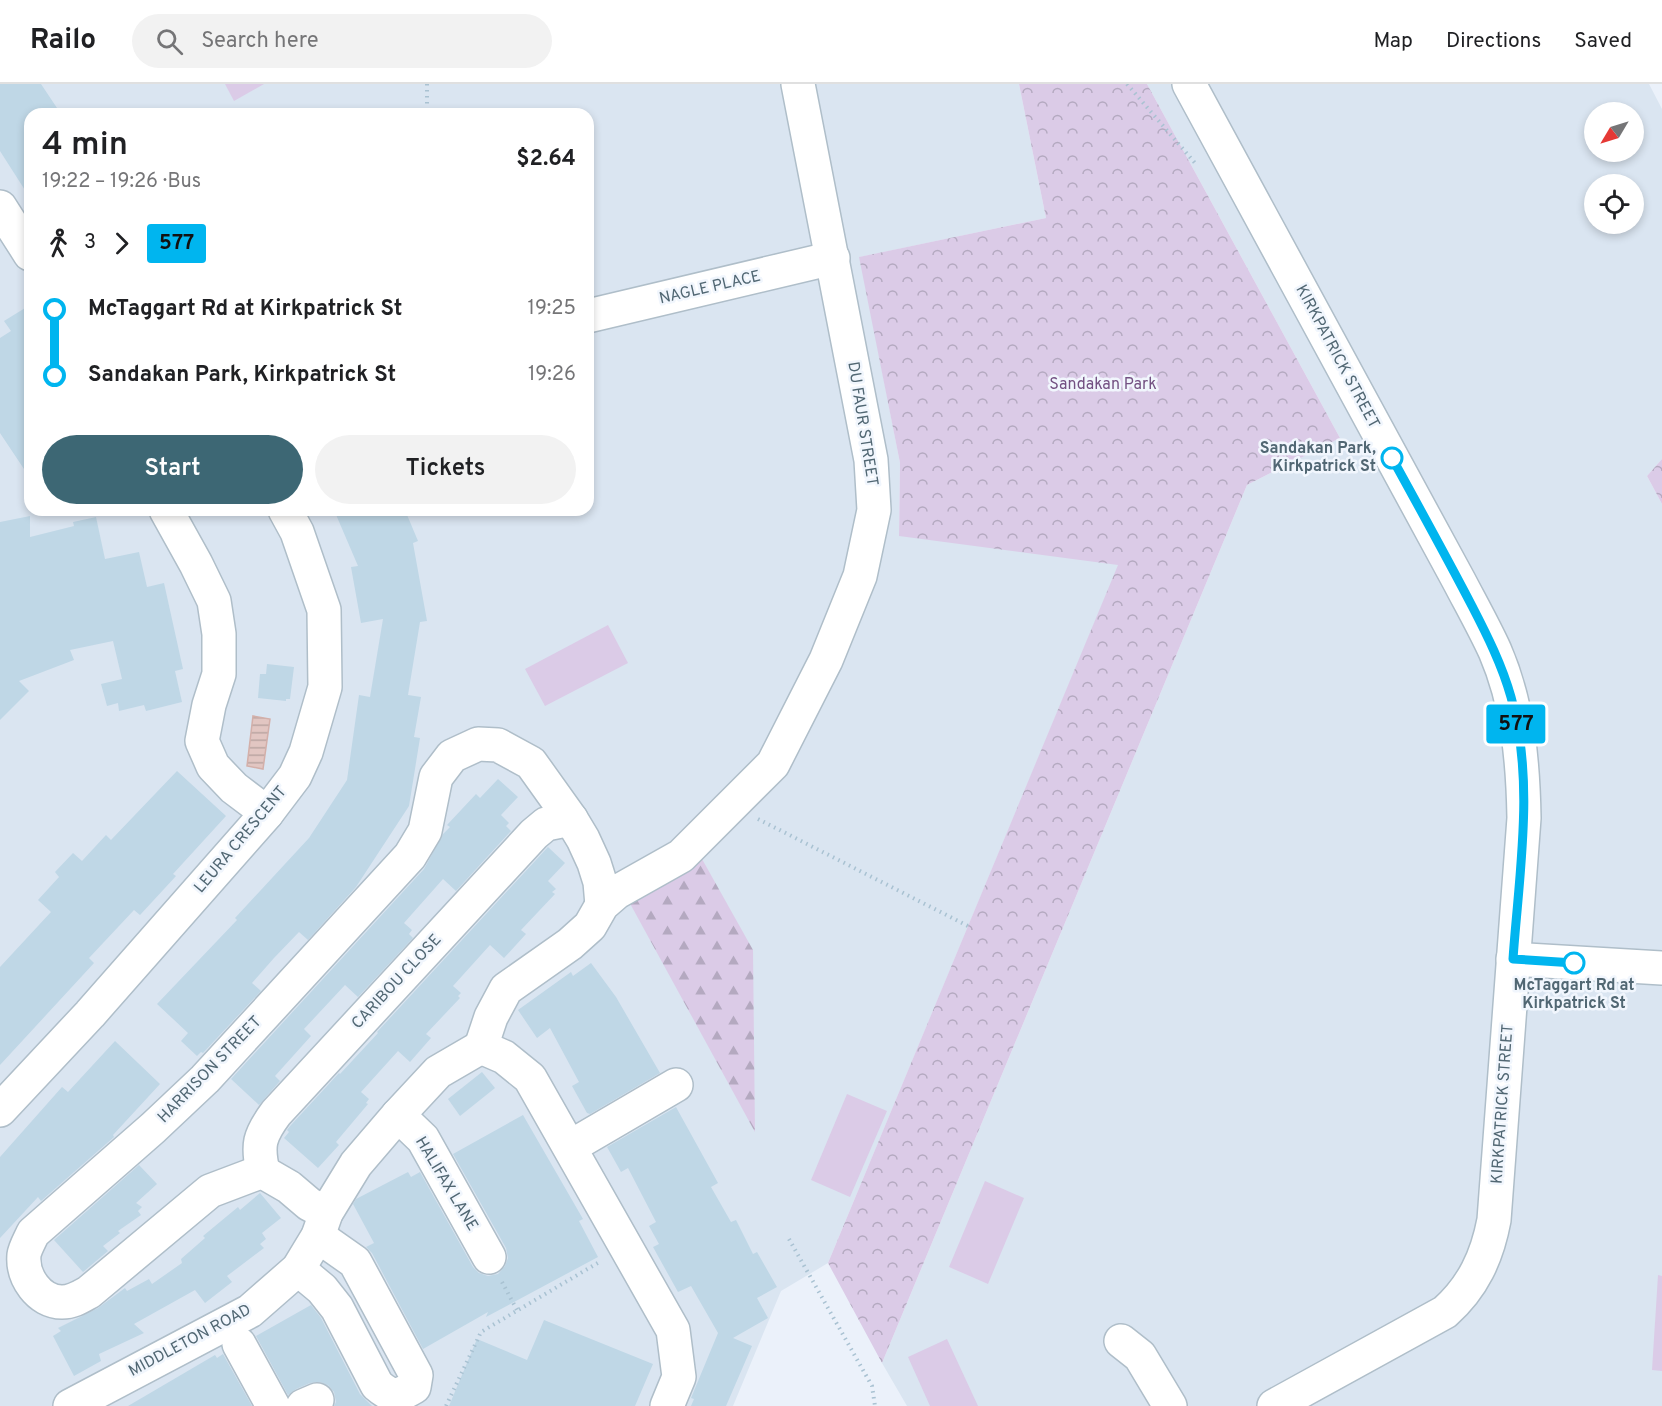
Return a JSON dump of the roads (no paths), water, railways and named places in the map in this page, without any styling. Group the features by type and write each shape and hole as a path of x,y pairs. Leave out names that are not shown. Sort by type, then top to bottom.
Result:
{"street":[{"name":"DU FAUR STREET","path":"602,904 617,892 681,856 774,764 826,660 860,576 874,510 871,460 798,84"},
{"name":"KIRKPATRICK STREET","path":"1189,84 1495,651 1511,697 1520,741 1524,777 1524,818 1494,1220 1490,1246 1478,1272 1458,1300 1445,1312 1274,1406"},
{"path":"0,207 24,245"},
{"name":"NAGLE PLACE","path":"594,315 833,258"},
{"path":"169,516 214,601 219,634 219,674 209,705 202,741 213,766 234,788 267,813"},
{"name":"LEURA CRESCENT","path":"0,1110 90,1014 267,813 295,776 306,752 325,687 324,610 297,532 288,516"},
{"name":"HARRISON STREET","path":"263,1173 210,1191 89,1292 75,1301 61,1302 46,1299 34,1287 25,1271 24,1254 33,1233 153,1128 205,1079 410,856 425,831 436,777 452,756 477,744 498,745 531,763 583,839 600,882 602,904"},
{"name":"CARIBOU CLOSE","path":"263,1173 259,1151 263,1131 276,1113 534,834 546,824 571,819"},
{"path":"602,904 590,926 570,944 506,989 481,1047 504,1056 530,1078 673,1330 679,1377 667,1406"},
{"path":"1513,959 1662,968"},
{"name":"MIDDLETON ROAD","path":"70,1406 118,1396 250,1311 298,1269 357,1164 398,1115 438,1072 481,1047"},
{"path":"570,1147 676,1085"},
{"name":"HALIFAX LANE","path":"398,1115 423,1139 489,1257"},
{"path":"263,1173 289,1187 309,1204 322,1224 355,1262 416,1375 414,1387 401,1395 387,1394 377,1385 337,1308 322,1289 298,1269"},
{"path":"1121,1341 1140,1356 1170,1406"},
{"path":"239,1344 273,1406"}],"place":[{"name":"Sandakan Park, Kirkpatrick St","path":"1392,458"},
{"name":"McTaggart Rd at Kirkpatrick St","path":"1574,963"}],"park label":[{"name":"Sandakan Park","path":"1103,385"}]}
